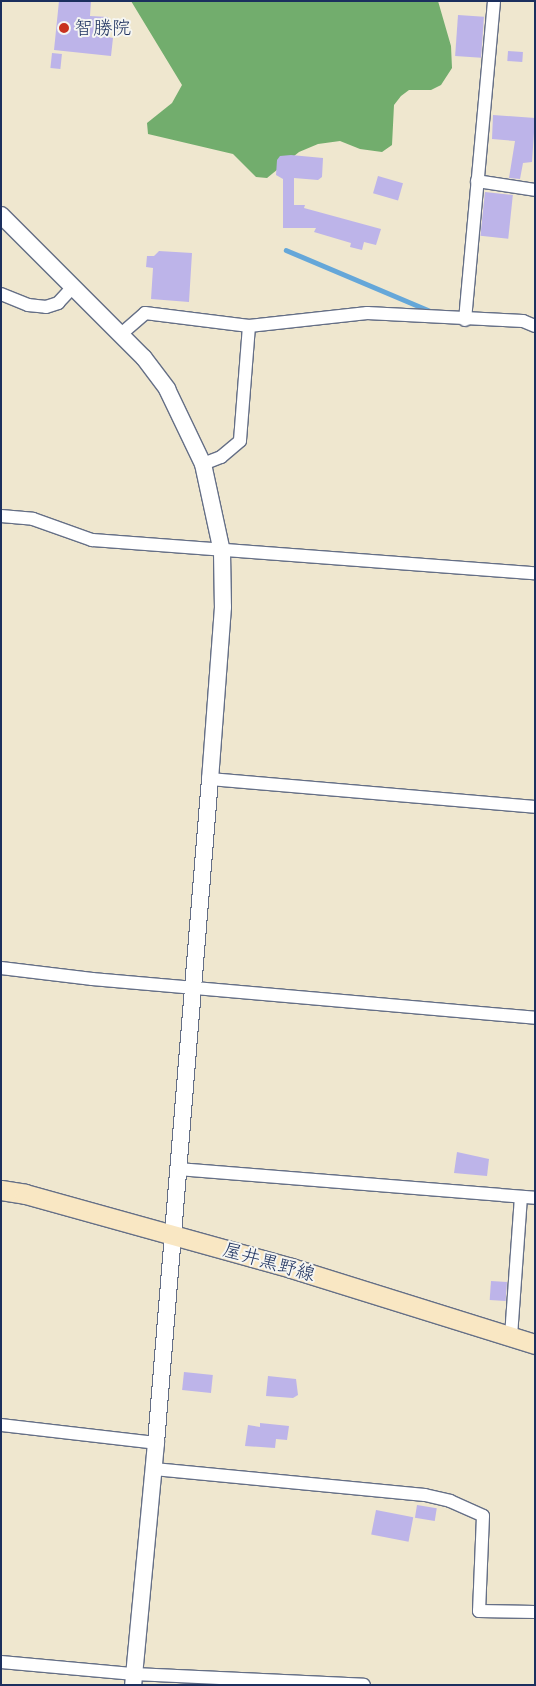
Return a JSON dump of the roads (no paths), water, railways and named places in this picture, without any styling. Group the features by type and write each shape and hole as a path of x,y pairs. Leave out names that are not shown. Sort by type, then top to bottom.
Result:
{"main road":[{"name":"屋井黒野線","path":"1,1190 171,1234 535,1344"}],"street":[{"path":"465,320 494,1"},
{"path":"477,181 535,190"},
{"path":"1,215 144,358 167,389 203,464 222,552 223,607 210,779 171,1234 154,1469 133,1680"},
{"path":"1,295 28,305 46,307 58,302 73,287"},
{"path":"120,335 145,313 249,326 367,314 523,322 535,326"},
{"path":"203,464 221,456 240,441 249,326"},
{"path":"1,516 33,519 92,540 222,552 535,573"},
{"path":"210,779 535,807"},
{"path":"1,968 193,988 535,1018"},
{"path":"178,1169 535,1198"},
{"path":"511,1336 521,1197"},
{"path":"1,1425 156,1443"},
{"path":"154,1469 425,1495 450,1501 483,1516 479,1611 535,1612"},
{"path":"1,1662 133,1680 364,1685"}],"waterway":[{"path":"286,250 433,312"}],"place":[{"name":"智勝院","path":"64,28"}]}
